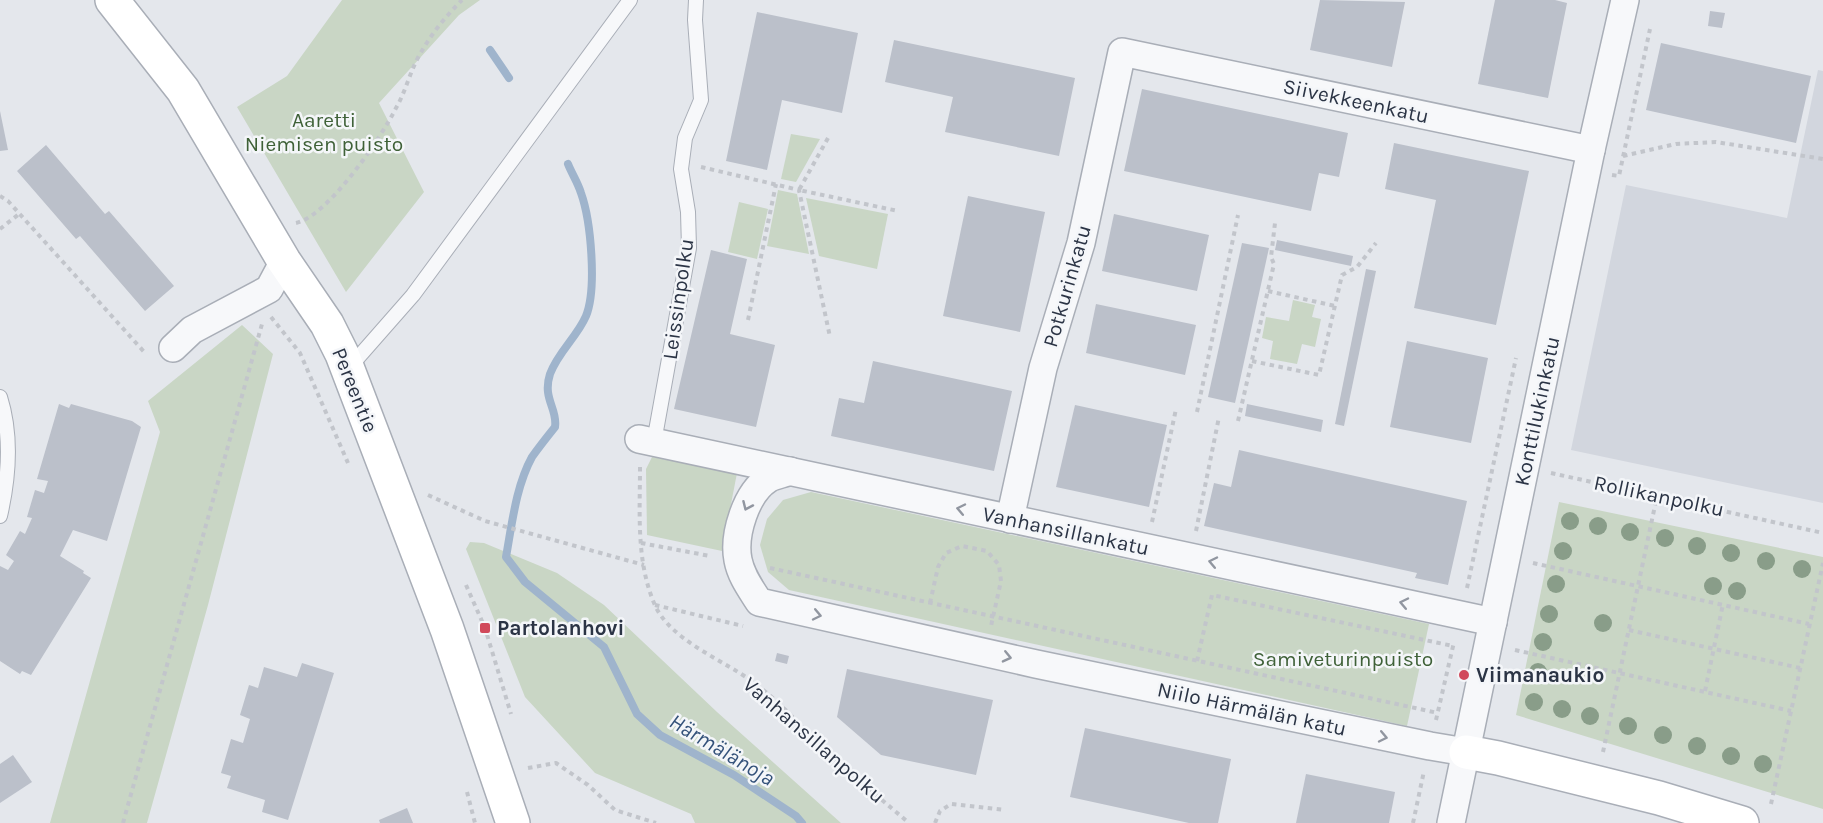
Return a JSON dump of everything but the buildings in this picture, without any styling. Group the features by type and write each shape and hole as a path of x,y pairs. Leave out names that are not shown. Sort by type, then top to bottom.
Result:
{"street":[{"name":"Pereentie","path":"112,0 183,90 284,261 327,324 348,369 447,629 513,823"},
{"name":"Konttilukinkatu","path":"1451,823 1591,150 1625,0"},
{"name":"Siivekkeenkatu","path":"1122,52 1591,150"},
{"name":"Potkurinkatu","path":"1010,519 1043,368 1081,243 1122,52"},
{"path":"173,348 192,330 267,299 284,261"},
{"name":"Vanhansillankatu","path":"650,434 790,471 1492,622"},
{"path":"738,561 737,547 744,508 768,479 790,471"},
{"name":"Niilo Härmälän katu","path":"738,561 745,581 759,602 1430,747 1498,758 1659,798 1742,823"}],"lane":[{"path":"348,369 413,294 630,0"},
{"name":"Leissinpolku","path":"650,434 689,248 682,163 685,138 701,100 695,20 696,0"},
{"path":"0,398 6,416 8,461 5,496 0,516"}],"path":[{"path":"306,221 343,186 378,139 397,108 419,55 442,19 462,0"},
{"path":"1619,176 1651,22"},
{"path":"828,138 799,190 830,337"},
{"path":"1623,156 1676,144 1716,142 1823,159"},
{"path":"682,163 898,211"},
{"path":"748,320 776,184"},
{"path":"0,196 8,201 147,354"},
{"path":"0,229 19,213"},
{"path":"1197,412 1238,215"},
{"path":"1238,421 1275,264 1271,257 1275,223"},
{"path":"1252,361 1319,375 1342,275 1357,267 1376,243"},
{"path":"1268,291 1335,306"},
{"path":"267,299 300,353 348,464"},
{"path":"123,823 247,379 267,299"},
{"path":"1413,823 1461,615 1516,358"},
{"path":"1151,528 1176,409"},
{"path":"1195,537 1219,417"},
{"name":"Vanhansillanpolku","path":"650,434 641,543 644,565 655,605 672,627 693,644 754,682 829,753 909,823"},
{"name":"Rollikanpolku","path":"1494,461 1823,533"},
{"path":"424,493 484,521 644,565"},
{"path":"1603,752 1657,496"},
{"path":"641,543 738,561 1438,713"},
{"path":"930,603 938,567 946,553 963,546 987,551 999,565 1000,581 985,652"},
{"path":"1524,561 1809,624"},
{"path":"1771,804 1823,563"},
{"path":"468,589 484,628 504,689"},
{"path":"1197,661 1212,595 1453,646"},
{"path":"1705,691 1723,604"},
{"path":"655,605 681,613"},
{"path":"1629,630 1800,668"},
{"path":"1506,648 1791,711"},
{"path":"528,768 556,763 588,785 615,810 656,823"},
{"path":"465,787 475,823"},
{"path":"935,823 940,811 951,804 1005,810"}],"shaded area":[{"path":"1818,70 1823,71 1823,503 1571,450 1626,185 1787,218"}],"green space":[{"name":"Aaretti Niemisen puisto","path":"342,0 480,0 459,15 379,103 424,192 346,292 237,107 287,76"},
{"path":"791,134 820,139 796,182 781,179"},
{"path":"778,190 797,194 809,254 767,246"},
{"path":"806,198 888,214 877,269 819,256"},
{"path":"739,202 768,209 757,259 728,252"},
{"path":"1293,300 1315,305 1312,317 1321,319 1315,347 1302,344 1297,364 1270,359 1273,341 1262,338 1266,317 1289,321"},
{"path":"242,325 273,354 208,605 147,823 50,823 160,432 148,401"},
{"path":"652,457 737,473 722,551 647,535 646,469"},
{"name":"Samiveturinpuisto","path":"811,492 1429,624 1407,726 789,590 768,572 760,545 767,519 783,500"},
{"path":"1559,502 1823,557 1823,809 1516,715"},
{"path":"470,542 484,543 557,573 604,605 717,712 841,823 695,823 691,814 595,773 525,697 466,549"}],"waterway":[{"name":"Härmälänoja","path":"490,50 509,78"},
{"name":"Härmälänoja","path":"568,164 580,189 588,220 592,273 589,304 582,324 550,374 548,390 555,427 532,457 522,480 506,557 525,582 604,647 637,714 660,735 734,775 796,816 802,823"}],"place":[{"name":"Partolanhovi","path":"485,628"},
{"name":"Viimanaukio","path":"1464,675"}]}
